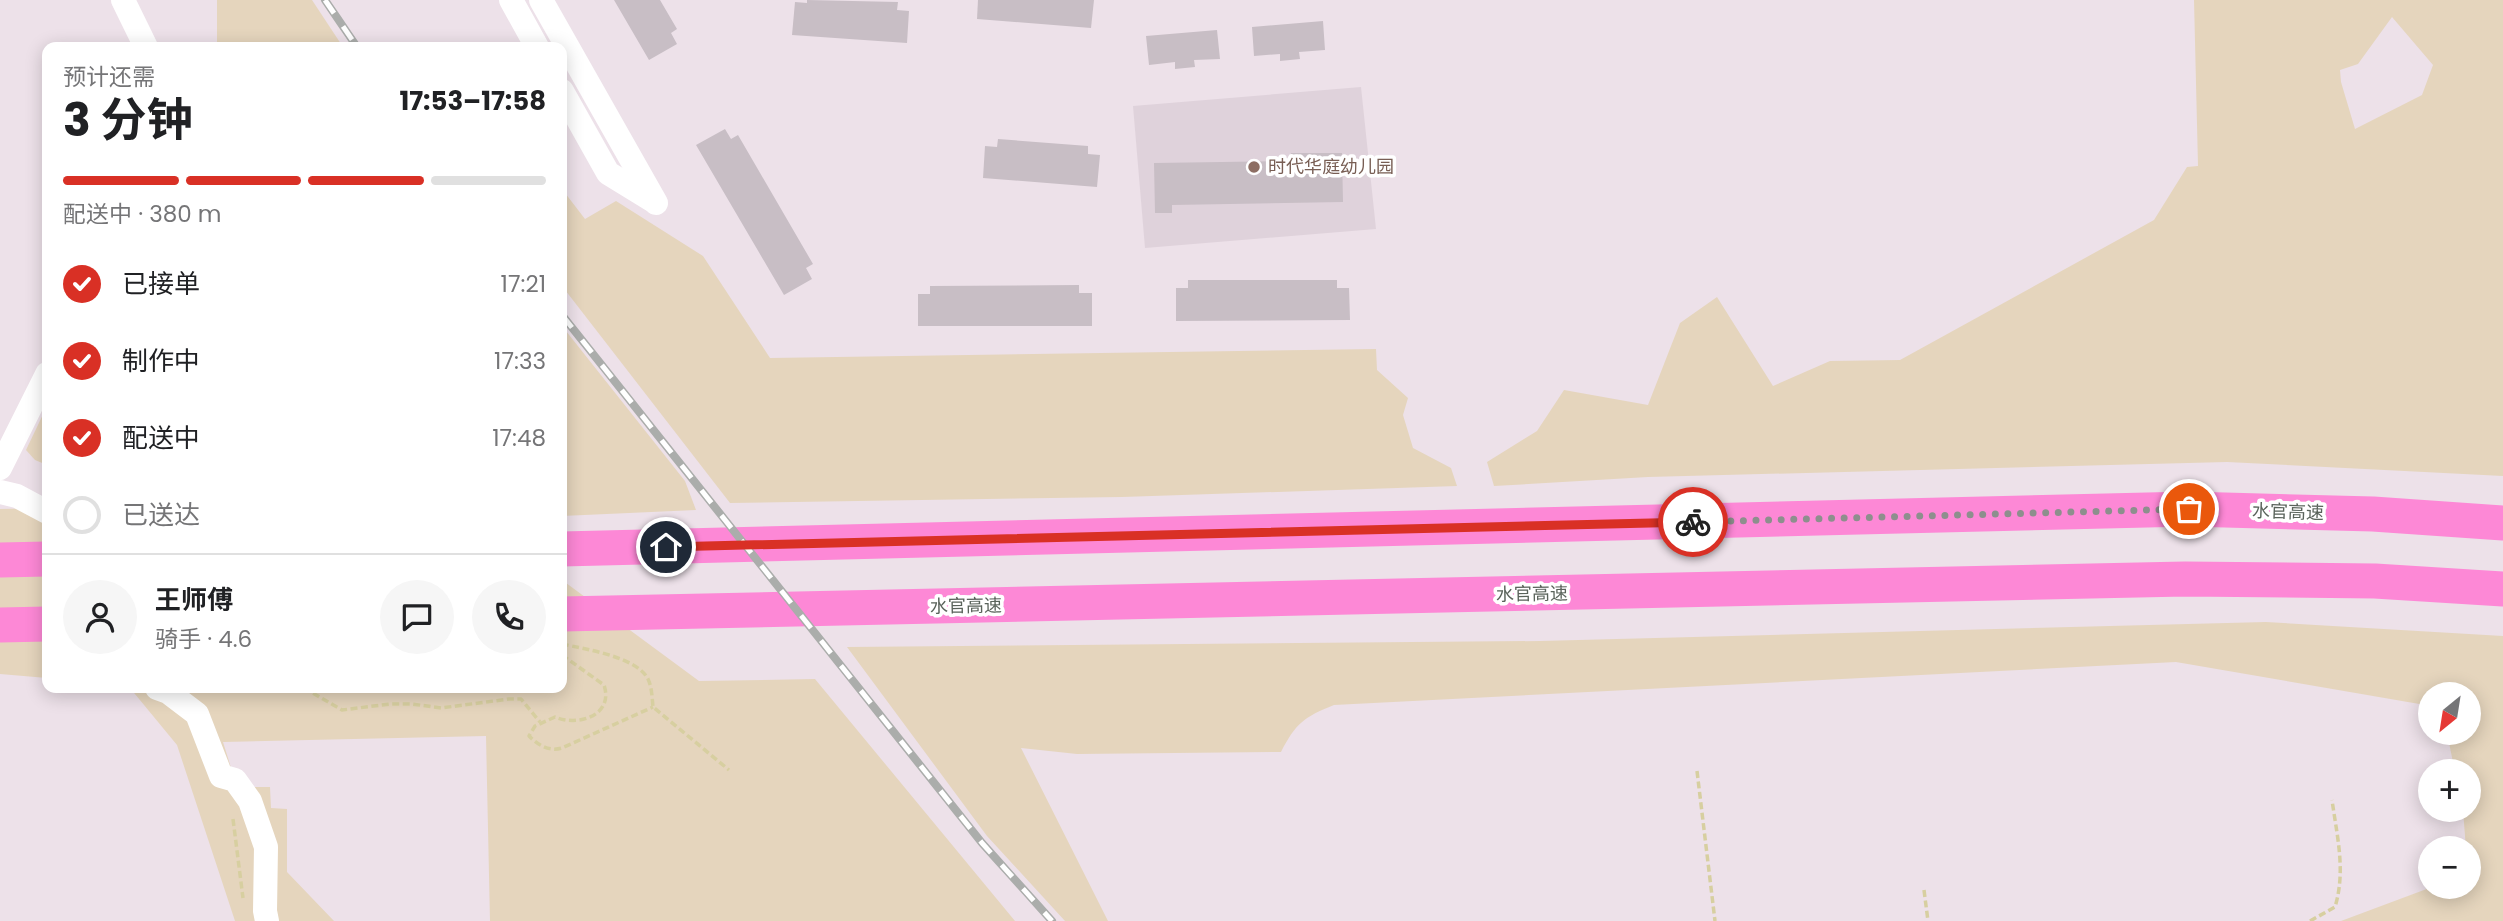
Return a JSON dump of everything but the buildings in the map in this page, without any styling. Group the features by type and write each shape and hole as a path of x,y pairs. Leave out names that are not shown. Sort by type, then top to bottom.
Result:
{"highway":[{"name":"水官高速","path":"567,549 2189,509 2373,514 2503,523"},
{"path":"0,560 42,559"},
{"name":"水官高速","path":"567,614 2185,579 2375,581 2503,589"},
{"path":"0,625 42,624"}],"street":[{"path":"123,0 144,42"},
{"path":"511,0 534,42"},
{"path":"541,0 565,42"},
{"path":"567,46 656,203 608,173 567,100"},
{"path":"0,468 42,384"},
{"path":"0,492 17,496 42,508"},
{"path":"169,693 197,713 221,776 235,779 250,801 266,847 267,921"}],"path":[{"path":"567,645 614,655 643,672 649,681 653,707 729,770"},
{"path":"567,658 604,684 607,693 605,702 585,720 571,722 555,717 540,722 533,728 530,738 547,748 556,750 653,707"},
{"path":"312,693 342,710 412,704 441,708 521,699 540,722"},
{"path":"1697,771 1715,921"},
{"path":"2311,921 2335,907 2342,887 2332,800"},
{"path":"233,817 244,909"},
{"path":"1924,890 1928,921"}],"shaded area":[{"path":"217,0 312,0 340,42 217,42"},
{"path":"2194,0 2503,0 2503,476 2227,462 1648,477 1494,486 1487,462 1537,431 1564,390 1648,405 1680,323 1717,297 1773,386 1830,361 1900,360 2154,220 2187,167 2198,166","holes":["2392,17 2433,65 2422,95 2355,129 2340,70 2358,64"]},
{"name":"时代华庭幼儿园","path":"1361,87 1376,229 1145,248 1133,106"},
{"path":"567,196 585,219 616,201 703,256 770,358 1376,349 1377,370 1408,398 1403,415 1413,448 1451,468 1457,486 1122,497 730,503 567,292"},
{"path":"567,332 685,481 696,510 567,516"},
{"path":"42,416 42,463 35,460 26,450"},
{"path":"42,508 42,678 0,674 0,509"},
{"path":"567,584 699,681 815,679 1015,921 490,921 486,736 223,742 237,787 270,787 271,808 287,809 287,872 334,921 235,921 177,745 134,693 567,693"},
{"path":"2266,622 2503,636 2503,921 2341,921 2418,892 2418,899 2481,899 2481,836 2465,836 2464,822 2481,822 2481,759 2452,759 2450,746 2482,746 2482,682 2418,682 2418,704 2176,662 1334,705 1302,722 1291,734 1281,752 1077,754 1021,748 1108,921 1065,921 987,836 847,647 1540,641"}],"railway":[{"path":"325,0 354,42"},
{"path":"567,321 982,843 1052,921"}],"way so far":[{"path":"1693,522 2189,509"}],"place":[{"name":"时代华庭幼儿园","path":"1254,167"}],"route":[{"path":"666,547 1693,522"}]}
